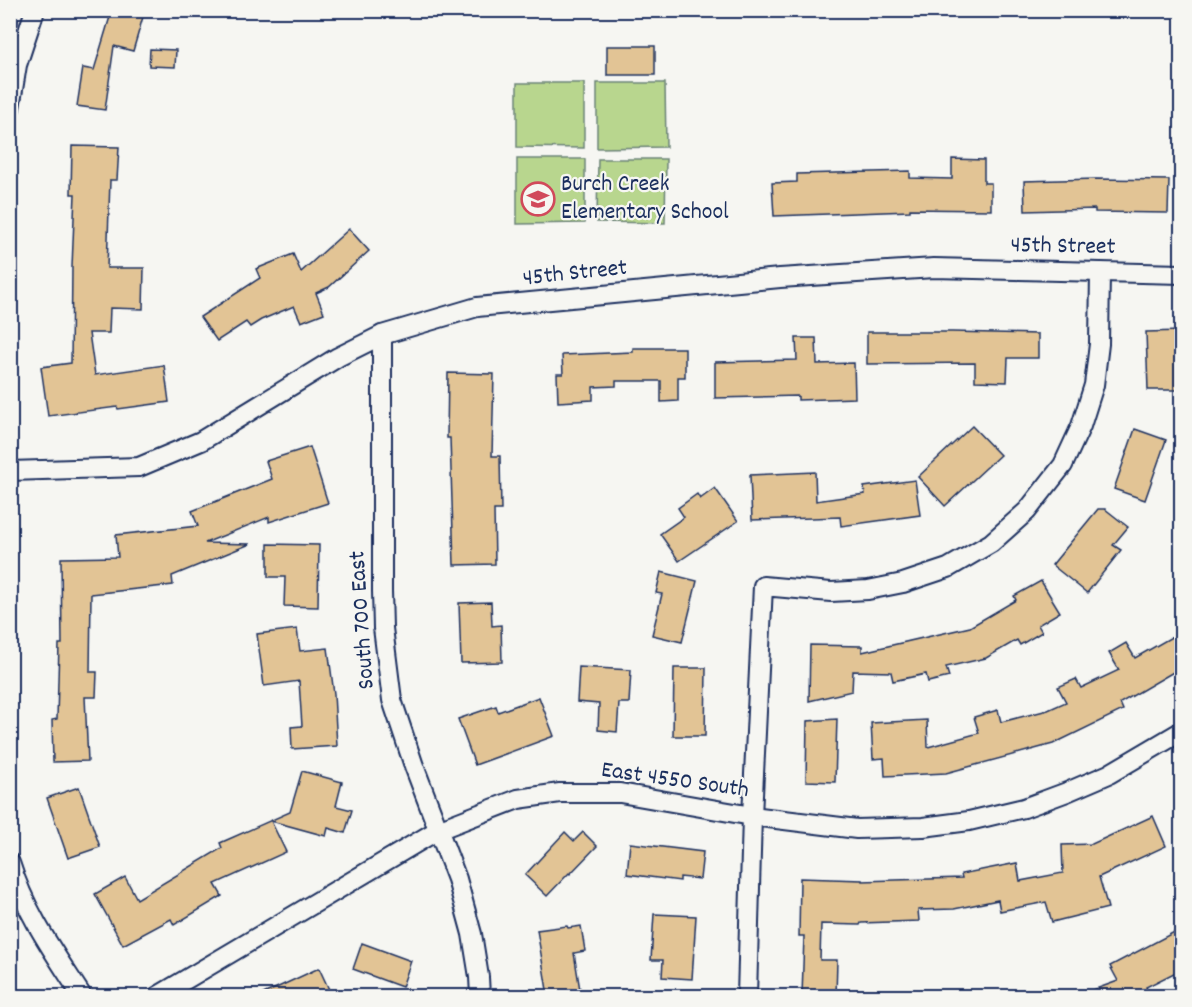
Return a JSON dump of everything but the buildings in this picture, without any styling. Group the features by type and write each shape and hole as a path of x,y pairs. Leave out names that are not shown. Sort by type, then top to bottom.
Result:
{"street":[{"path":"10,108 17,65 35,10"},
{"name":"45th Street","path":"10,471 139,467 201,441 338,357 382,335 477,307 780,278 934,268 1182,274"},
{"path":"747,996 752,816 763,586 831,592 868,590 903,583 948,568 991,543 1027,511 1062,465 1081,426 1094,385 1099,344 1100,272"},
{"name":"South 700 East","path":"382,335 383,628 392,700 414,766 457,879 472,934 480,996"},
{"name":"East 4550 South","path":"158,996 438,830 518,799 560,793 620,793 752,816 856,829 923,827 969,821 1024,808 1109,774 1182,731"},
{"path":"10,863 36,923 81,996"}],"green space":[{"path":"517,83 584,83 584,148 517,147"},
{"path":"597,83 665,83 666,147 597,148"},
{"path":"517,159 585,159 585,223 517,224"},
{"path":"598,159 666,159 665,223 597,222"}],"place":[{"name":"Burch Creek Elementary School","path":"538,199"}]}
